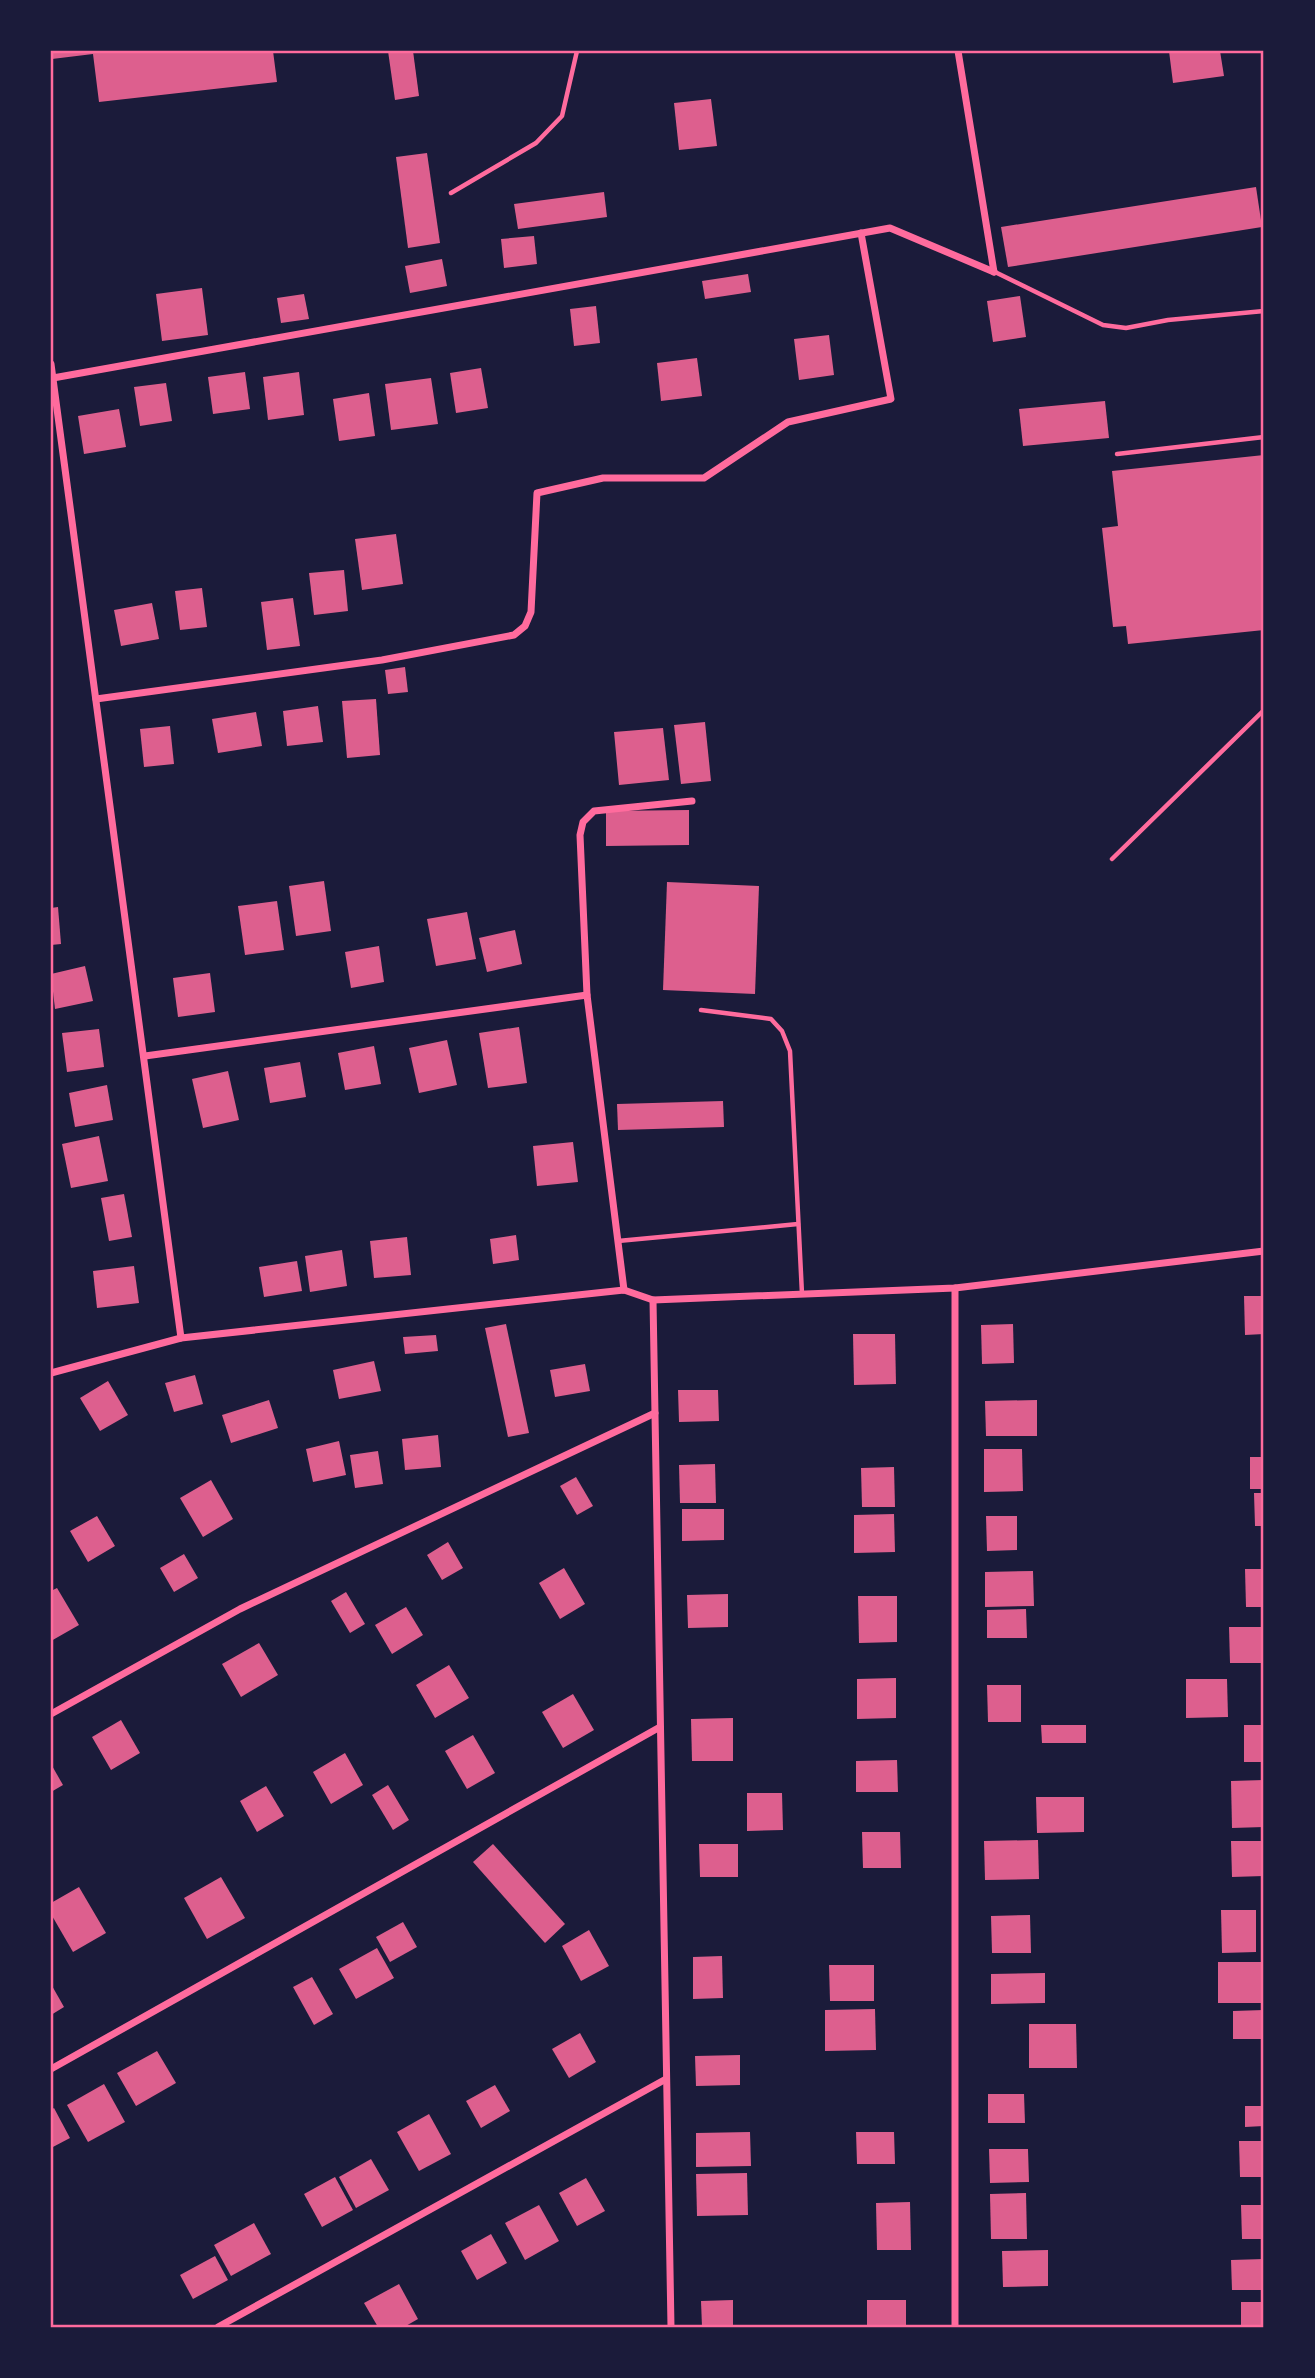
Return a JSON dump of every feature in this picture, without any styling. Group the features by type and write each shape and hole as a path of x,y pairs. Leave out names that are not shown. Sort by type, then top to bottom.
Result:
{"street":[{"path":"958,51 994,272"},
{"path":"53,379 890,228 994,272"},
{"path":"96,699 382,660 514,635 525,626 531,612 537,493 603,478 704,478 788,422 891,399 861,233"},
{"path":"51,364 181,1338"},
{"path":"624,1290 587,995 580,835 583,822 594,811 692,801"},
{"path":"145,1056 587,995"},
{"path":"51,1373 181,1338 624,1290 653,1300 955,1288 1264,1251"},
{"path":"955,1288 955,2327"},
{"path":"653,1300 671,2327"},
{"path":"51,1714 240,1609 655,1413"},
{"path":"51,2069 660,1727"},
{"path":"218,2327 666,2079"}],"lane":[{"path":"451,193 536,143 562,116 577,51"},
{"path":"994,272 1103,325 1126,328 1168,320 1264,311"},
{"path":"1117,454 1264,437"},
{"path":"1112,859 1264,710"},
{"path":"701,1010 771,1019 782,1031 790,1051 802,1294"},
{"path":"618,1241 798,1224"}],"building":[{"path":"51,51 273,51 277,82 99,102 93,54 52,59"},
{"path":"388,51 413,51 419,96 395,100"},
{"path":"1169,51 1220,51 1224,76 1173,83"},
{"path":"711,99 717,146 679,150 674,103"},
{"path":"427,153 440,243 408,248 396,157"},
{"path":"1256,187 1262,227 1008,267 1001,227"},
{"path":"604,192 607,217 518,229 514,204"},
{"path":"534,236 537,264 504,268 501,239"},
{"path":"442,259 447,286 410,293 405,266"},
{"path":"748,274 751,292 705,299 702,281"},
{"path":"202,288 208,335 162,341 156,294"},
{"path":"304,294 309,319 281,323 277,298"},
{"path":"1020,296 1026,337 993,342 987,301"},
{"path":"596,306 600,343 574,346 570,309"},
{"path":"829,335 834,375 799,380 794,339"},
{"path":"697,358 702,396 661,401 657,363"},
{"path":"481,368 488,408 456,413 450,373"},
{"path":"245,372 250,409 213,414 208,377"},
{"path":"299,372 304,415 268,420 263,377"},
{"path":"431,378 438,424 391,430 385,384"},
{"path":"166,383 172,421 140,426 134,387"},
{"path":"369,393 375,436 339,441 333,399"},
{"path":"1105,401 1109,438 1023,446 1019,409"},
{"path":"119,409 126,447 84,454 78,416"},
{"path":"1264,455 1264,630 1128,644 1126,626 1113,627 1102,528 1118,526 1112,471"},
{"path":"396,534 403,584 362,590 355,539"},
{"path":"344,570 348,611 314,615 309,573"},
{"path":"202,588 207,627 180,630 175,591"},
{"path":"293,598 300,646 267,650 261,602"},
{"path":"152,603 159,639 121,646 114,610"},
{"path":"405,667 408,692 388,694 385,670"},
{"path":"376,699 380,755 347,758 342,701"},
{"path":"318,706 323,742 287,746 283,711"},
{"path":"256,712 262,746 218,753 212,719"},
{"path":"705,722 711,781 681,784 674,725"},
{"path":"170,726 174,764 144,767 140,729"},
{"path":"663,728 669,780 619,785 614,732"},
{"path":"689,810 689,845 606,846 606,811"},
{"path":"324,881 331,931 296,936 289,886"},
{"path":"667,882 759,886 755,994 663,990"},
{"path":"277,901 284,950 245,955 238,906"},
{"path":"58,907 61,944 51,945 51,908"},
{"path":"467,912 476,959 436,966 427,919"},
{"path":"515,930 522,964 487,972 479,938"},
{"path":"379,946 384,982 351,988 345,952"},
{"path":"85,966 93,1001 55,1009 51,974"},
{"path":"210,973 215,1012 178,1017 173,978"},
{"path":"519,1027 527,1083 488,1088 479,1033"},
{"path":"99,1029 104,1067 67,1072 62,1033"},
{"path":"447,1040 457,1085 419,1093 409,1048"},
{"path":"374,1046 381,1084 345,1090 338,1053"},
{"path":"300,1062 306,1097 270,1103 264,1068"},
{"path":"228,1071 239,1120 203,1128 192,1079"},
{"path":"107,1085 113,1120 75,1127 69,1093"},
{"path":"723,1101 724,1127 618,1130 617,1104"},
{"path":"99,1136 108,1181 71,1188 62,1144"},
{"path":"573,1142 578,1182 537,1186 533,1146"},
{"path":"124,1194 132,1237 109,1241 101,1198"},
{"path":"516,1235 519,1260 493,1264 490,1239"},
{"path":"407,1237 411,1275 374,1278 370,1241"},
{"path":"342,1250 347,1286 310,1292 305,1256"},
{"path":"297,1261 302,1291 264,1297 259,1267"},
{"path":"134,1266 139,1303 97,1308 93,1271"},
{"path":"1244,1296 1264,1296 1264,1334 1245,1335"},
{"path":"506,1324 529,1433 508,1437 485,1328"},
{"path":"1013,1324 1014,1363 982,1364 981,1325"},
{"path":"853,1334 895,1334 896,1384 854,1385"},
{"path":"436,1335 438,1351 405,1354 403,1337"},
{"path":"374,1361 381,1391 339,1399 333,1370"},
{"path":"585,1364 590,1391 555,1397 550,1370"},
{"path":"195,1375 203,1404 174,1412 165,1383"},
{"path":"108,1381 128,1415 100,1431 80,1398"},
{"path":"678,1390 718,1390 719,1421 679,1422"},
{"path":"269,1400 278,1428 231,1443 222,1415"},
{"path":"1037,1400 1037,1436 986,1436 985,1401"},
{"path":"438,1435 441,1467 405,1470 402,1439"},
{"path":"339,1441 346,1475 313,1482 306,1449"},
{"path":"984,1449 1022,1449 1023,1491 984,1492"},
{"path":"378,1451 383,1484 355,1488 350,1455"},
{"path":"1250,1457 1264,1457 1264,1489 1250,1489"},
{"path":"715,1464 716,1503 680,1503 679,1465"},
{"path":"894,1467 895,1507 862,1507 861,1468"},
{"path":"576,1477 593,1506 577,1515 560,1486"},
{"path":"211,1480 233,1519 203,1537 180,1498"},
{"path":"1254,1493 1264,1493 1264,1526 1255,1526"},
{"path":"682,1509 724,1509 724,1540 682,1541"},
{"path":"894,1514 895,1552 854,1553 854,1515"},
{"path":"97,1516 115,1546 88,1562 70,1531"},
{"path":"986,1516 1017,1516 1017,1550 987,1551"},
{"path":"448,1542 463,1568 442,1580 427,1555"},
{"path":"184,1554 198,1578 174,1592 160,1568"},
{"path":"564,1568 585,1604 560,1619 539,1583"},
{"path":"1245,1569 1264,1569 1264,1607 1246,1607"},
{"path":"1033,1571 1034,1606 985,1607 985,1572"},
{"path":"57,1588 79,1625 51,1641 51,1591"},
{"path":"346,1592 365,1624 350,1633 331,1601"},
{"path":"728,1594 728,1627 688,1628 687,1595"},
{"path":"858,1596 897,1596 897,1642 859,1643"},
{"path":"406,1607 423,1635 392,1654 375,1625"},
{"path":"1026,1609 1027,1638 987,1638 987,1610"},
{"path":"1229,1627 1264,1627 1264,1663 1230,1663"},
{"path":"259,1643 278,1675 241,1697 222,1664"},
{"path":"449,1665 469,1698 435,1718 416,1685"},
{"path":"896,1678 896,1718 857,1719 857,1679"},
{"path":"1186,1679 1227,1679 1228,1717 1186,1718"},
{"path":"987,1685 1021,1685 1021,1722 988,1722"},
{"path":"573,1694 594,1730 563,1748 542,1712"},
{"path":"733,1718 733,1761 692,1761 691,1719"},
{"path":"121,1720 140,1753 111,1770 92,1737"},
{"path":"1041,1725 1086,1725 1086,1743 1042,1743"},
{"path":"1244,1725 1264,1725 1264,1762 1244,1762"},
{"path":"473,1735 495,1773 467,1789 445,1751"},
{"path":"345,1753 363,1785 331,1804 313,1772"},
{"path":"897,1760 898,1792 856,1792 856,1761"},
{"path":"51,1764 63,1785 51,1792"},
{"path":"1264,1780 1264,1827 1232,1828 1231,1781"},
{"path":"388,1785 409,1820 393,1830 372,1795"},
{"path":"266,1786 284,1816 257,1832 240,1801"},
{"path":"747,1793 782,1793 783,1830 747,1831"},
{"path":"1036,1797 1084,1797 1084,1832 1037,1833"},
{"path":"862,1832 900,1832 901,1868 863,1868"},
{"path":"1038,1840 1039,1879 985,1880 984,1841"},
{"path":"1231,1841 1264,1841 1264,1876 1232,1877"},
{"path":"493,1844 565,1924 545,1943 473,1862"},
{"path":"699,1844 738,1844 738,1877 700,1877"},
{"path":"221,1877 245,1918 207,1939 184,1898"},
{"path":"79,1887 106,1933 73,1952 51,1914 51,1903"},
{"path":"1221,1910 1256,1910 1256,1952 1222,1953"},
{"path":"1030,1915 1031,1953 992,1953 991,1916"},
{"path":"403,1922 417,1947 390,1962 376,1937"},
{"path":"589,1930 609,1966 581,1981 562,1946"},
{"path":"377,1948 394,1978 356,1999 339,1969"},
{"path":"722,1956 723,1998 693,1999 693,1957"},
{"path":"1218,1962 1264,1962 1264,2003 1218,2003"},
{"path":"829,1965 874,1965 874,2001 830,2001"},
{"path":"1045,1973 1045,2003 991,2004 991,1974"},
{"path":"312,1977 333,2014 314,2025 293,1987"},
{"path":"51,1984 64,2007 51,2015"},
{"path":"875,2009 876,2050 825,2051 825,2010"},
{"path":"1264,2010 1264,2039 1233,2039 1233,2011"},
{"path":"1029,2024 1076,2024 1077,2068 1029,2068"},
{"path":"580,2033 596,2062 569,2078 552,2049"},
{"path":"157,2051 176,2083 136,2106 117,2073"},
{"path":"740,2055 740,2085 696,2086 695,2056"},
{"path":"104,2084 125,2122 88,2142 67,2105"},
{"path":"495,2085 510,2111 481,2128 466,2101"},
{"path":"988,2094 1024,2094 1025,2123 988,2123"},
{"path":"1245,2106 1264,2106 1264,2126 1245,2127"},
{"path":"54,2108 70,2138 51,2148 51,2110"},
{"path":"429,2114 451,2154 419,2171 397,2132"},
{"path":"750,2132 751,2166 696,2167 696,2133"},
{"path":"856,2132 894,2132 895,2164 857,2164"},
{"path":"1239,2141 1264,2141 1264,2177 1240,2177"},
{"path":"989,2149 1028,2149 1029,2182 990,2183"},
{"path":"371,2159 389,2190 356,2208 339,2177"},
{"path":"747,2173 748,2215 697,2216 696,2174"},
{"path":"335,2177 353,2210 322,2227 304,2194"},
{"path":"586,2178 605,2211 577,2226 559,2193"},
{"path":"1026,2193 1027,2239 991,2239 990,2194"},
{"path":"910,2202 911,2250 877,2250 876,2203"},
{"path":"539,2205 559,2241 525,2260 505,2223"},
{"path":"1241,2205 1264,2205 1264,2239 1242,2239"},
{"path":"254,2223 271,2254 231,2276 214,2245"},
{"path":"491,2234 507,2263 477,2280 461,2251"},
{"path":"1048,2250 1048,2286 1003,2287 1002,2251"},
{"path":"215,2256 228,2280 193,2299 180,2275"},
{"path":"1264,2259 1264,2290 1232,2290 1231,2260"},
{"path":"399,2284 418,2319 404,2327 378,2327 364,2303"},
{"path":"733,2300 733,2327 702,2327 701,2301"},
{"path":"867,2300 906,2300 906,2327 867,2327"},
{"path":"1241,2302 1264,2302 1264,2327 1241,2327"}]}
